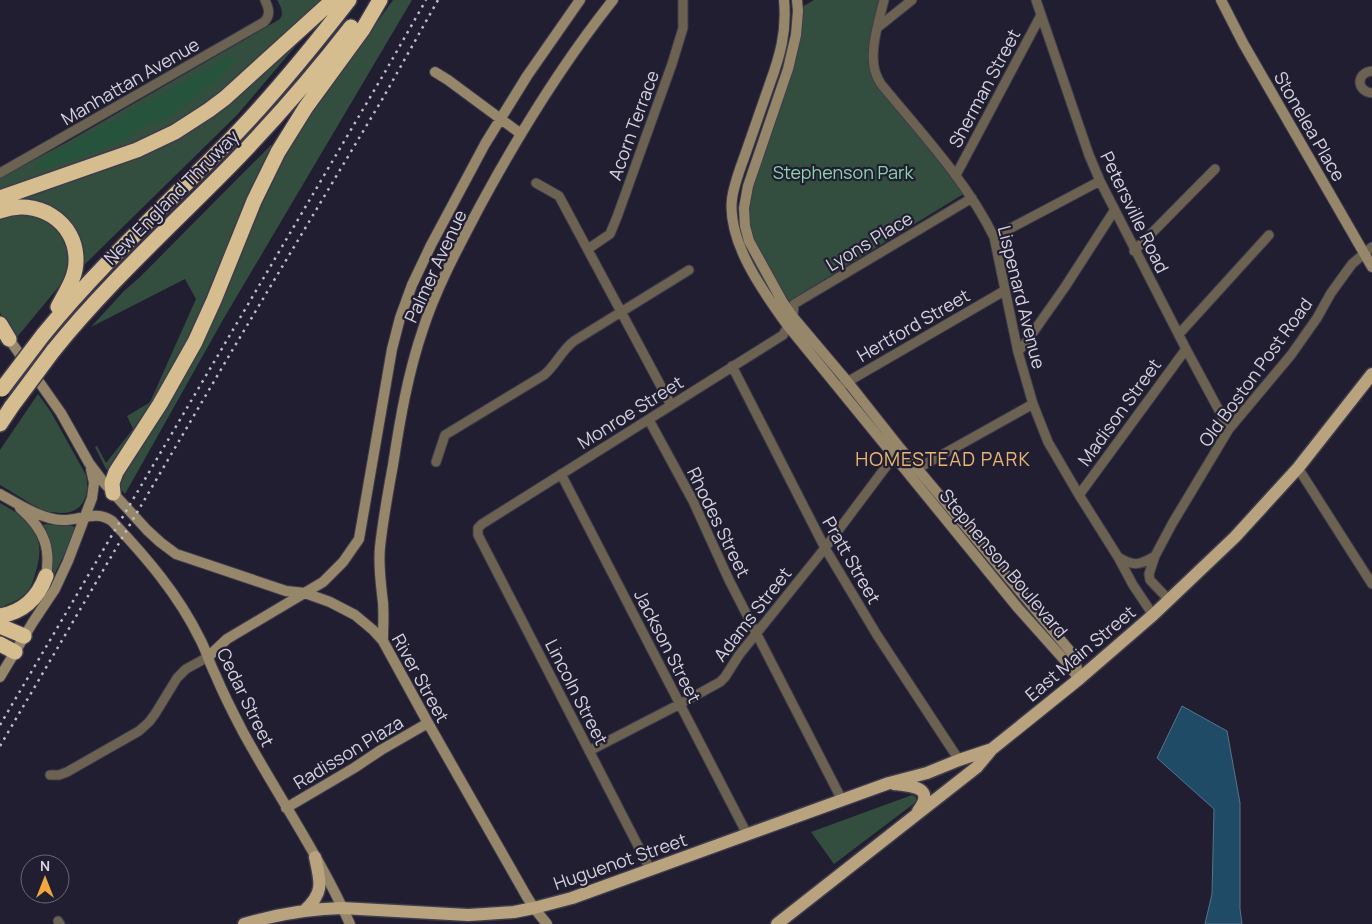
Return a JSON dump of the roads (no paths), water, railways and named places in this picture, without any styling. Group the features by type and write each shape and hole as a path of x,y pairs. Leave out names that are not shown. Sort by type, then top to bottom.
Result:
{"highway":[{"path":"0,198 137,150 156,142 192,121 225,98 333,0"},
{"name":"New England Thruway","path":"1,390 72,300 116,252 252,116 349,0"},
{"name":"New England Thruway","path":"0,424 53,352 81,318 125,270 272,122 324,62 372,0"},
{"path":"113,493 112,483 116,472 160,404 198,335 223,280 246,218 270,166 306,107 363,29 380,0"},
{"path":"0,211 27,206 45,211 62,224 73,241 76,261 74,275 43,335"},
{"path":"0,324 4,335"},
{"path":"0,616 18,610 28,604 38,593 46,576"},
{"path":"0,626 24,636"},
{"path":"0,644 15,652"}],"main road":[{"name":"East Main Street","path":"777,924 977,767 992,749 1079,679 1153,615 1235,536 1298,468 1372,374"},
{"name":"Huguenot Street","path":"244,924 272,916 305,910 342,908 468,915 504,913 534,908 572,898 842,800 890,783 927,773 992,749"},
{"path":"890,783 922,789 925,798 914,817"},
{"path":"305,910 312,903 320,889 315,857"}],"street":[{"name":"Manhattan Avenue","path":"0,173 264,22 269,15 265,0"},
{"name":"Palmer Avenue","path":"208,657 227,638 322,582 344,562 359,539 392,349 400,318 412,285 461,187 500,119 527,76 580,0"},
{"name":"Palmer Avenue","path":"383,641 384,618 379,568 384,517 400,422 413,360 433,300 495,178 521,134 573,54 613,0"},
{"name":"Acorn Terrace","path":"588,249 610,234 618,217 683,28 683,0"},
{"name":"Stephenson Boulevard","path":"784,0 786,20 782,48 738,175 732,198 732,213 742,252 766,293 913,471 1075,657 1079,679"},
{"name":"Stephenson Boulevard","path":"790,322 777,293 749,242 745,226 744,208 748,186 788,68 796,35 797,0"},
{"name":"Lispenard Avenue","path":"884,0 873,56 876,74 881,84 956,175 987,223 994,237 1018,352 1033,404 1048,442 1133,585 1153,615"},
{"path":"877,29 912,0"},
{"name":"Petersville Road","path":"1036,0 1089,155 1100,180 1134,250 1229,429"},
{"name":"Stonelea Place","path":"1221,0 1243,43 1368,250 1372,267"},
{"name":"Sherman Street","path":"956,175 1042,16"},
{"path":"435,72 521,134"},
{"path":"1372,72 1362,76 1360,82 1361,88 1365,92 1372,93"},
{"path":"1134,250 1215,169"},
{"path":"994,237 1100,180"},
{"path":"536,184 559,196 672,405"},
{"name":"Lyons Place","path":"790,322 794,304 972,198"},
{"path":"1018,352 1065,287 1114,211"},
{"path":"1179,334 1269,235"},
{"name":"Old Boston Post Road","path":"1169,600 1150,580 1149,574 1155,556 1172,524 1229,429 1291,355 1352,264 1368,250"},
{"path":"436,462 445,436 544,375 552,369 567,346 689,270"},
{"name":"Hertford Street","path":"843,385 1004,291"},
{"name":"Monroe Street","path":"478,528 783,335 790,322"},
{"path":"0,677 55,588 71,554 94,488 89,463 61,413 4,335"},
{"name":"Madison Street","path":"1079,495 1186,349"},
{"name":"Pratt Street","path":"732,366 825,548 877,636 959,760"},
{"path":"913,471 1033,404"},
{"name":"Rhodes Street","path":"649,420 842,800"},
{"name":"Adams Street","path":"589,751 720,682 897,452"},
{"name":"River Street","path":"89,463 146,530 176,554 286,591 305,593 330,602 345,609 365,623 383,641 534,908 547,924"},
{"path":"1298,468 1372,584"},
{"name":"Jackson Street","path":"561,474 747,834"},
{"path":"0,494 12,501 34,522 42,533 48,554 46,576 33,622"},
{"name":"Cedar Street","path":"12,501 56,520 98,515 107,518 147,559 165,581 184,609 201,640 232,711 315,857 350,924"},
{"name":"Lincoln Street","path":"478,528 478,535 650,870"},
{"path":"1118,557 1126,562 1137,564 1155,556"},
{"path":"50,775 59,775 67,772 139,731 155,714 177,678 186,670 208,657"},
{"name":"Radisson Plaza","path":"286,808 428,723"}],"water":[{"path":"1182,706 1227,731 1240,803 1240,909 1242,924 1205,924 1212,894 1214,809 1157,758"}],"railway":[{"path":"0,725 426,0"},
{"path":"0,746 383,98 438,0"}],"district":[{"name":"HOMESTEAD PARK","path":"943,459"}],"park label":[{"name":"Stephenson Park","path":"843,172"}]}
